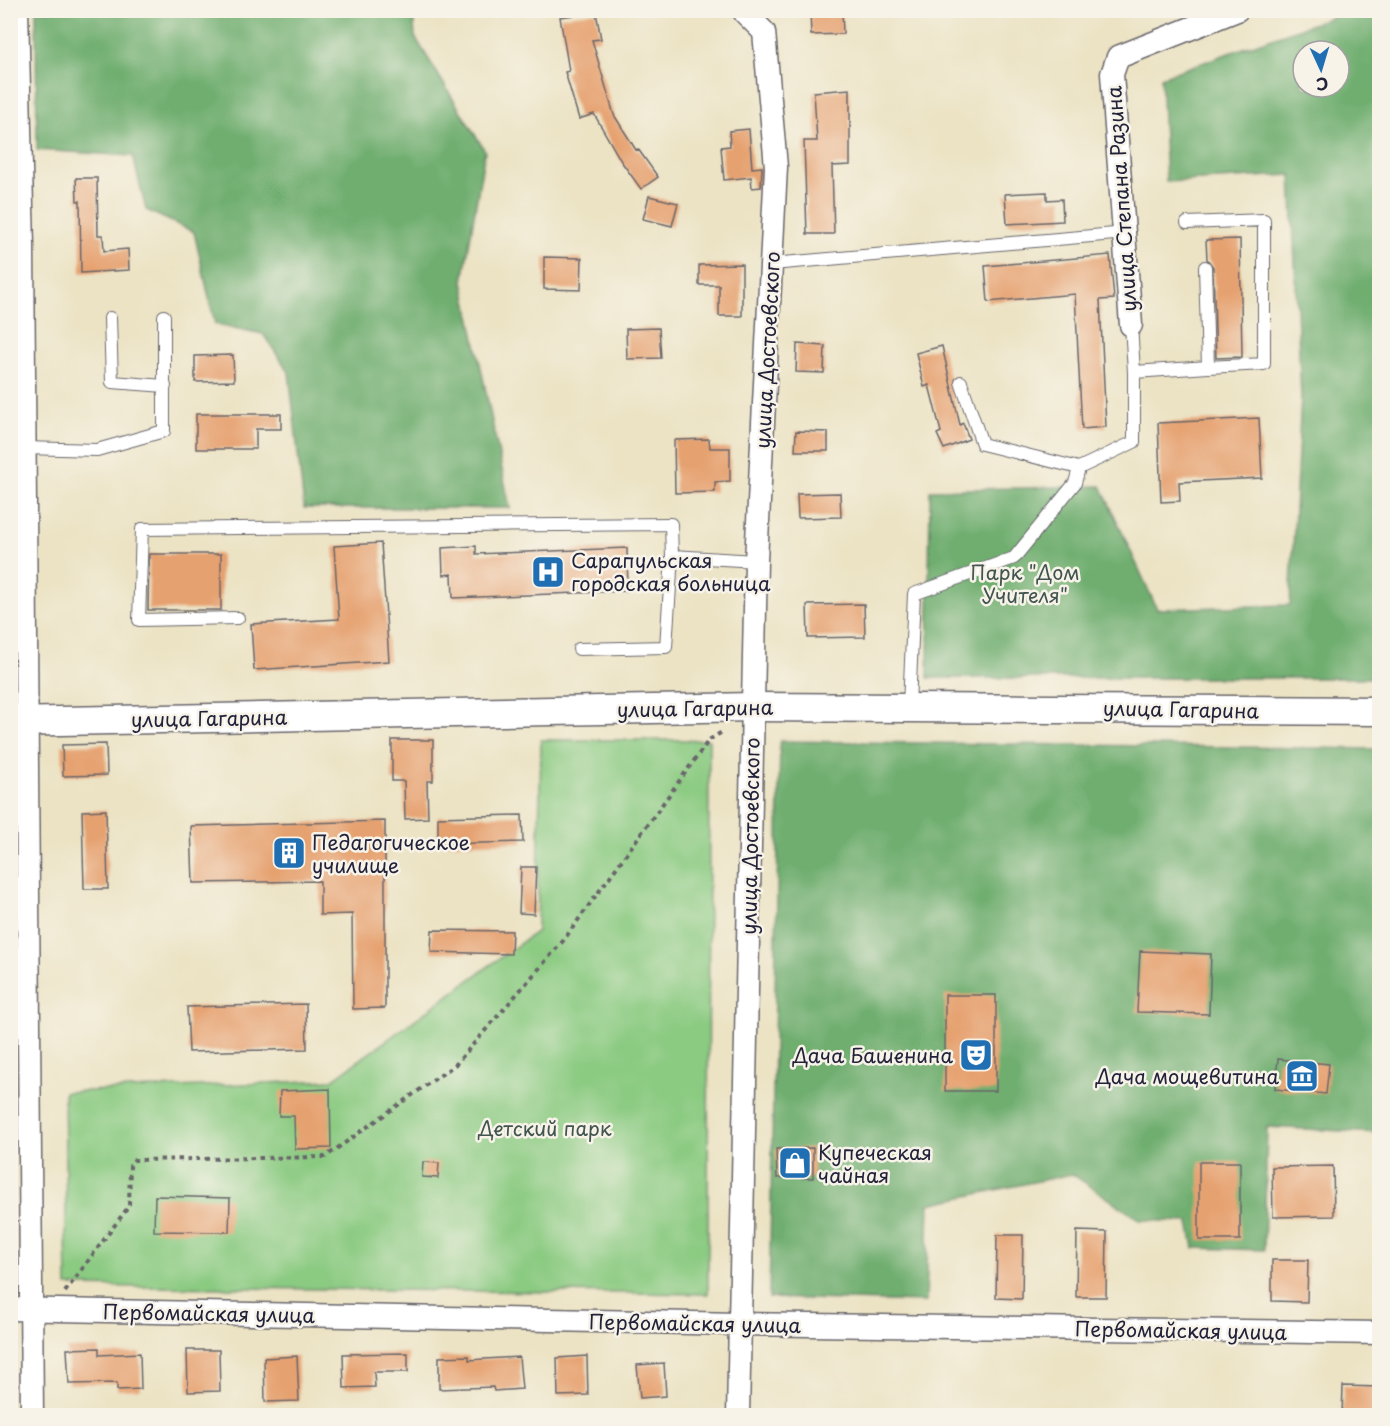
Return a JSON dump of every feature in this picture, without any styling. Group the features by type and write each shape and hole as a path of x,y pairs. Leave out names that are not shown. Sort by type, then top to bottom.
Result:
{"street":[{"path":"17,10 15,192 23,246 24,448 19,722 21,1309 32,1416"},
{"name":"улица Степана Разина","path":"1131,325 1126,233 1112,74 1118,57 1237,10"},
{"name":"улица Достоевского","path":"738,1416 756,561 776,167 764,32 745,13"},
{"name":"улица Гагарина","path":"19,722 753,707 909,706 1380,711"},
{"name":"Первомайская улица","path":"21,1309 739,1324 1380,1333"}],"lane":[{"path":"1134,372 1264,364 1264,220 1187,223"},
{"path":"772,264 1126,233"},
{"path":"1205,267 1208,367"},
{"path":"24,448 97,450 164,431 165,316"},
{"path":"111,318 112,382 165,386"},
{"path":"961,382 982,444 1079,468 1134,442 1131,325"},
{"path":"909,706 914,594 1014,558 1075,483 1079,468"},
{"path":"238,618 139,620 142,529 671,524 672,556 666,647 579,649"},
{"path":"672,556 756,561"}],"path":[{"path":"58,1310 67,1286 129,1206 130,1166 134,1160 142,1157 325,1157 456,1064 564,941 709,740 725,730"}],"green space":[{"path":"36,11 413,11 415,37 485,151 463,281 510,508 304,508 289,372 263,334 215,324 194,232 146,210 133,156 37,150"},
{"name":"Парк \"Дом Учителя\"","path":"1349,11 1379,11 1379,678 928,678 930,490 1101,486 1157,609 1290,605 1301,397 1291,175 1166,182 1161,77"},
{"name":"Детский парк","path":"541,740 709,740 708,1294 67,1286 64,1092 332,1080 537,931"},
{"path":"780,741 1379,749 1379,1133 1267,1127 1264,1250 1194,1248 1189,1222 1140,1220 1072,1174 929,1204 926,1302 769,1298"}],"building":[{"path":"810,10 842,10 843,34 811,35"},
{"path":"596,12 601,39 592,40 614,115 636,150 638,149 658,177 641,189 621,161 594,114 579,119 565,72 569,71 560,17"},
{"path":"850,89 850,165 832,166 834,234 807,234 804,141 817,141 814,92"},
{"path":"749,129 752,168 762,167 761,187 752,188 751,177 724,180 721,147 730,146 729,131"},
{"path":"76,178 97,178 98,235 103,235 104,251 128,249 129,270 81,273 80,201 77,201"},
{"path":"1047,192 1047,200 1062,199 1063,221 1007,224 1005,194"},
{"path":"649,196 678,203 672,226 643,219"},
{"path":"1240,239 1242,357 1216,358 1213,267 1207,259 1206,240"},
{"path":"1110,255 1114,299 1100,300 1106,427 1082,429 1075,294 988,302 985,266"},
{"path":"544,257 582,258 581,290 544,289"},
{"path":"742,264 742,316 719,316 719,285 699,285 699,265"},
{"path":"659,328 661,358 627,359 626,329"},
{"path":"797,344 825,346 824,373 796,372"},
{"path":"942,346 960,425 963,423 969,439 944,449 937,434 941,432 929,385 924,387 916,353"},
{"path":"233,355 234,381 195,382 195,356"},
{"path":"196,414 281,414 281,429 256,429 256,449 196,449"},
{"path":"1259,418 1262,478 1179,482 1180,501 1161,502 1158,423"},
{"path":"796,431 828,432 828,451 795,451"},
{"path":"709,439 710,448 730,448 730,481 715,482 715,492 675,493 674,440"},
{"path":"840,493 841,517 798,518 797,494"},
{"path":"381,543 389,661 254,670 251,624 339,619 334,546"},
{"path":"476,546 476,554 627,548 628,591 453,598 452,574 443,575 442,548"},
{"path":"149,554 221,554 221,610 148,610"},
{"path":"864,604 865,637 808,638 807,605"},
{"path":"392,740 433,740 433,781 427,781 428,818 405,819 404,781 392,781"},
{"path":"106,744 107,775 63,776 62,745"},
{"path":"106,810 108,889 84,889 82,811"},
{"path":"522,815 523,842 438,844 438,817"},
{"name":"Педагогическое училище","path":"385,821 385,1008 353,1009 352,914 320,915 320,881 193,883 191,826"},
{"path":"521,867 536,867 534,914 519,913"},
{"path":"432,930 512,931 511,954 431,952"},
{"path":"1140,951 1211,954 1209,1014 1137,1012"},
{"path":"945,995 996,995 996,1091 945,1091"},
{"path":"306,1004 307,1049 189,1052 187,1007"},
{"name":"Дача мощевитина","path":"1278,1059 1329,1064 1326,1094 1275,1089"},
{"path":"330,1089 331,1148 295,1149 294,1116 279,1116 280,1091"},
{"name":"Купеческая чайная","path":"813,1148 813,1178 777,1178 776,1149"},
{"path":"423,1162 439,1163 438,1178 422,1177"},
{"path":"1199,1162 1240,1162 1240,1240 1199,1240"},
{"path":"1333,1166 1334,1216 1273,1217 1272,1167"},
{"path":"155,1196 230,1198 229,1232 154,1231"},
{"path":"1077,1231 1107,1232 1106,1297 1076,1297"},
{"path":"997,1235 1023,1235 1022,1299 996,1298"},
{"path":"1272,1260 1308,1260 1307,1302 1272,1301"},
{"path":"99,1348 99,1355 140,1353 141,1389 117,1390 117,1383 69,1384 67,1349"},
{"path":"187,1350 219,1350 220,1391 188,1392"},
{"path":"408,1353 408,1372 374,1372 375,1387 344,1388 343,1354"},
{"path":"297,1356 299,1401 265,1402 264,1358"},
{"path":"469,1356 469,1360 519,1357 522,1389 494,1391 493,1387 439,1389 439,1357"},
{"path":"587,1356 588,1395 558,1396 557,1358"},
{"path":"664,1363 666,1396 640,1398 637,1365"},
{"path":"1343,1386 1380,1387 1380,1416 1342,1416"}],"place":[{"name":"Сарапульская городская больница","path":"548,572"},
{"name":"Педагогическое училище","path":"289,853"},
{"name":"Дача Башенина","path":"976,1055"},
{"name":"Дача мощевитина","path":"1302,1076"},
{"name":"Купеческая чайная","path":"795,1163"}]}
